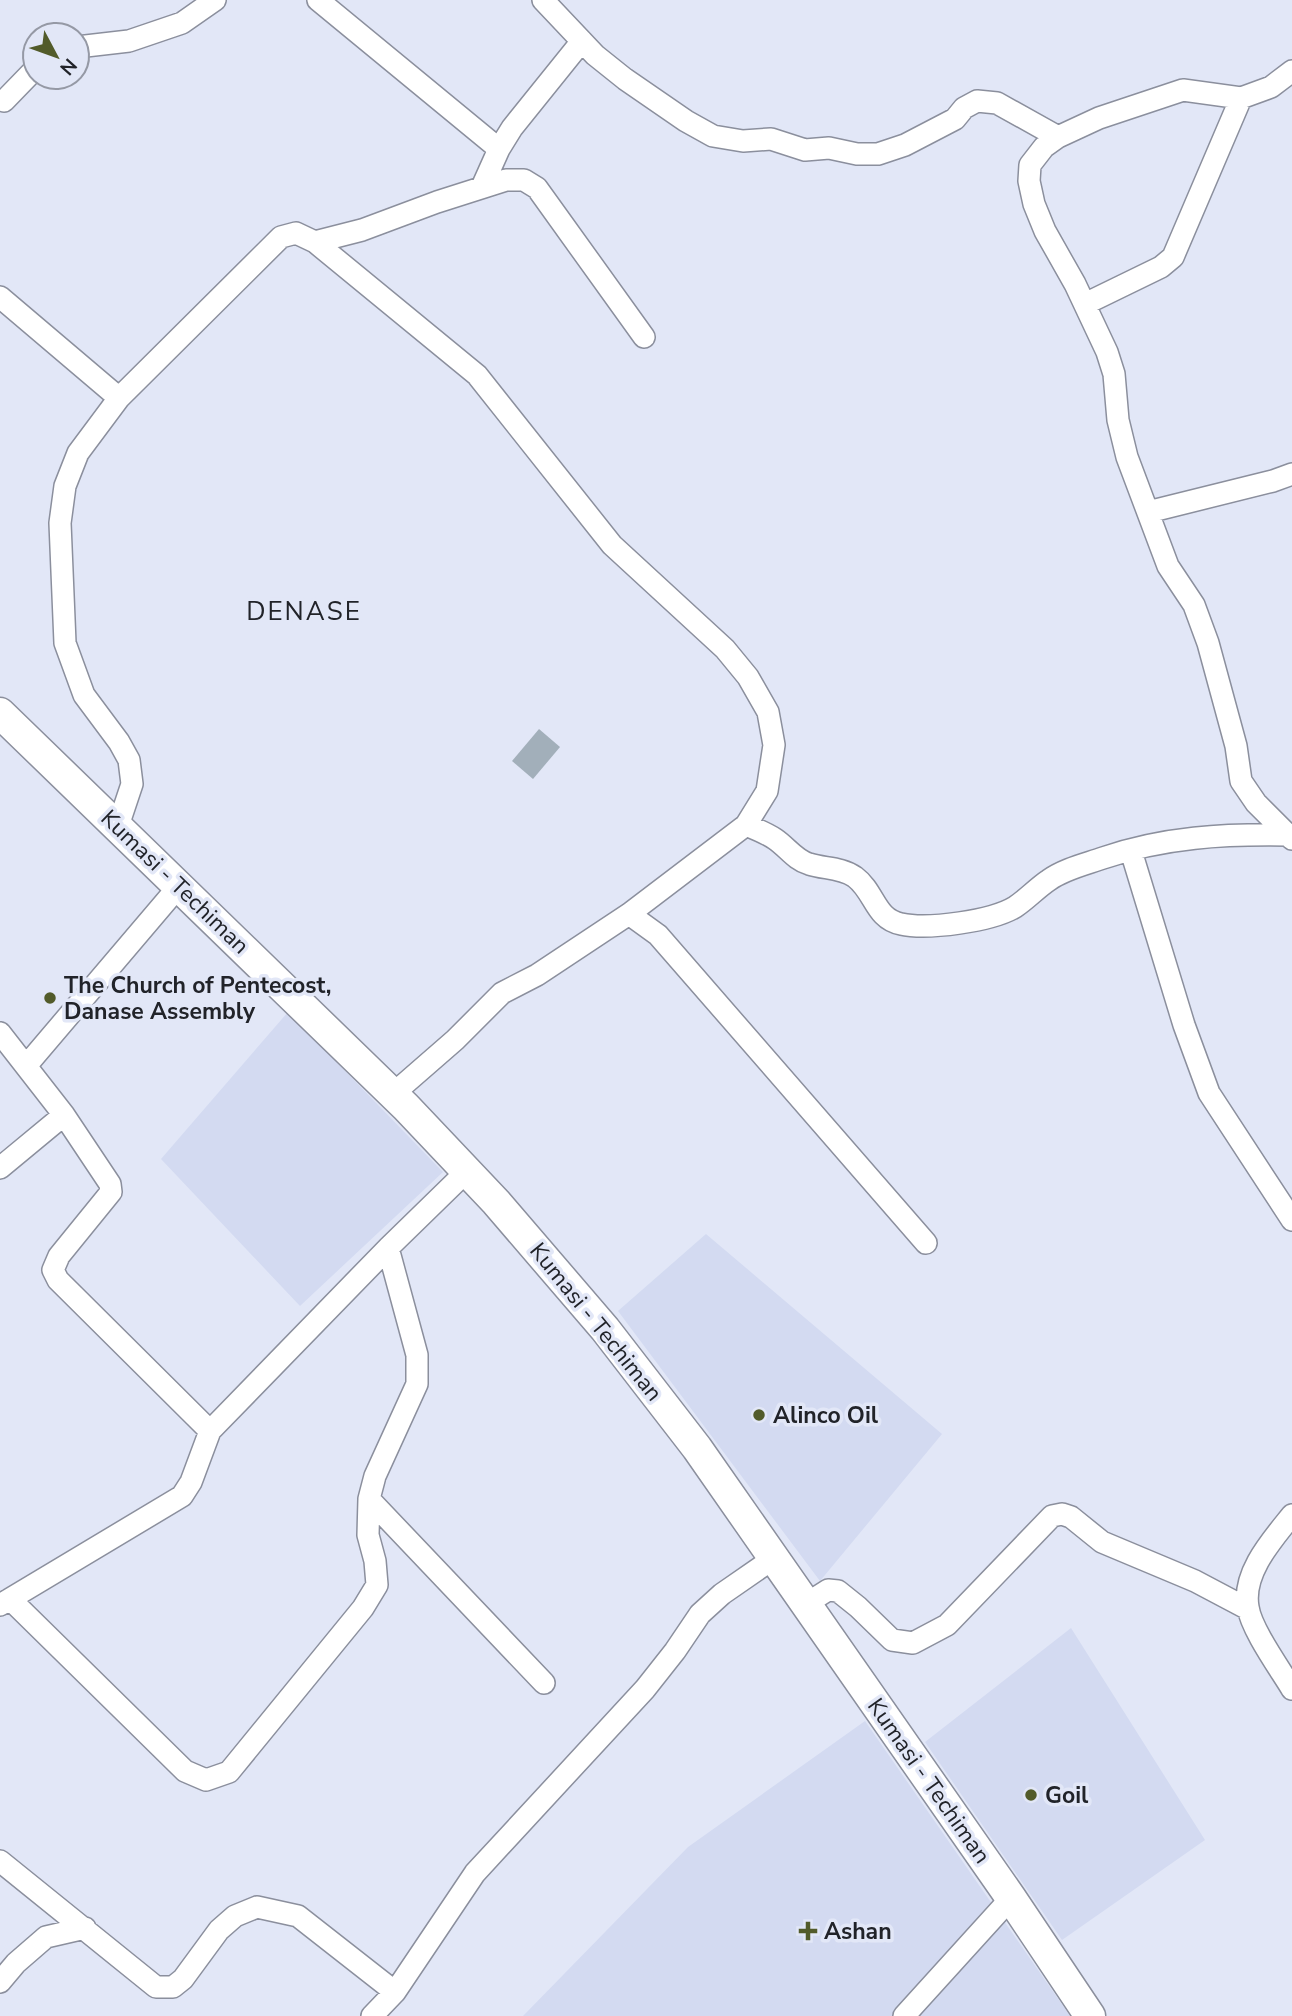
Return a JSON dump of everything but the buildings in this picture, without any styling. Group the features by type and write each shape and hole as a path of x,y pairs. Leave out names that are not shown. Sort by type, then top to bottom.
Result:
{"highway":[{"name":"Kumasi - Techiman","path":"0,713 393,1094 540,1251 612,1337 697,1448 1090,2016"}],"street":[{"path":"91,45 129,41 182,23 215,0"},
{"path":"318,0 499,149"},
{"path":"543,0 582,41 625,79 713,136 743,141 771,139 805,150 829,148 857,154 878,154 905,145 955,119 964,108 977,102 997,103 1058,137"},
{"path":"482,187 512,128 582,41"},
{"path":"1289,837 1256,803 1241,781 1237,746 1208,643 1194,606 1168,566 1124,445 1118,420 1114,374 1098,330 1045,231 1034,204 1029,181 1030,165 1044,148 1058,137 1099,118 1183,90 1241,98 1271,87 1292,71"},
{"path":"1,103 21,83"},
{"path":"1085,304 1161,267 1172,257 1241,98"},
{"path":"315,242 362,230 482,187 506,180 524,180 537,188 644,337"},
{"path":"118,826 132,784 129,760 84,695 65,643 60,523 65,486 78,453 120,398 281,237 296,233 315,242 477,375 612,545 724,649 747,677 768,712 774,745 767,791 746,825 629,914 537,975 502,993 393,1094"},
{"path":"0,297 120,398"},
{"path":"1148,512 1292,474"},
{"path":"746,825 776,840 797,858 809,864 853,875 869,889 881,915 899,924 919,926 989,919 1015,907 1054,876 1106,857 1189,837 1239,834 1289,837"},
{"path":"1131,851 1184,1025 1209,1093 1292,1220"},
{"path":"26,1066 179,886"},
{"path":"629,914 658,935 926,1243"},
{"path":"0,1033 64,1115 110,1184 111,1192 59,1256 52,1270 58,1280 210,1431"},
{"path":"0,1168 64,1115"},
{"path":"387,1248 417,1355 417,1384 375,1476 369,1499 368,1535 375,1561 377,1585 363,1608 229,1772 206,1780 185,1771 5,1602 182,1496 191,1482 210,1431 387,1248 467,1171"},
{"path":"369,1499 544,1683"},
{"path":"806,1605 828,1590 838,1591 859,1607 892,1640 913,1643 947,1625 1052,1516 1062,1514 1071,1517 1102,1542 1195,1581 1248,1609"},
{"path":"1292,1516 1266,1548 1247,1588 1248,1609 1262,1639 1292,1689"},
{"path":"372,2016 395,1992 475,1873 645,1689 700,1614 722,1594 774,1558"},
{"path":"0,1861 156,1987 173,1987 183,1979 219,1930 235,1916 257,1907 298,1916 395,1992"},
{"path":"904,2016 1010,1898"},
{"path":"0,1982 16,1963 46,1937 85,1928"}],"shaded area":[{"path":"288,1012 443,1172 300,1306 161,1159"},
{"path":"706,1234 942,1434 820,1581 618,1311"},
{"path":"1071,1628 1205,1840 1062,1940 925,1742"},
{"name":"Ashan","path":"865,1721 1070,2016 523,2016 688,1847"}],"place":[{"name":"The Church of Pentecost, Danase Assembly","path":"50,998"},
{"name":"Alinco Oil","path":"759,1415"},
{"name":"Goil","path":"1031,1795"},
{"name":"Ashan","path":"808,1931"}],"district":[{"name":"DENASE","path":"304,611"}]}
